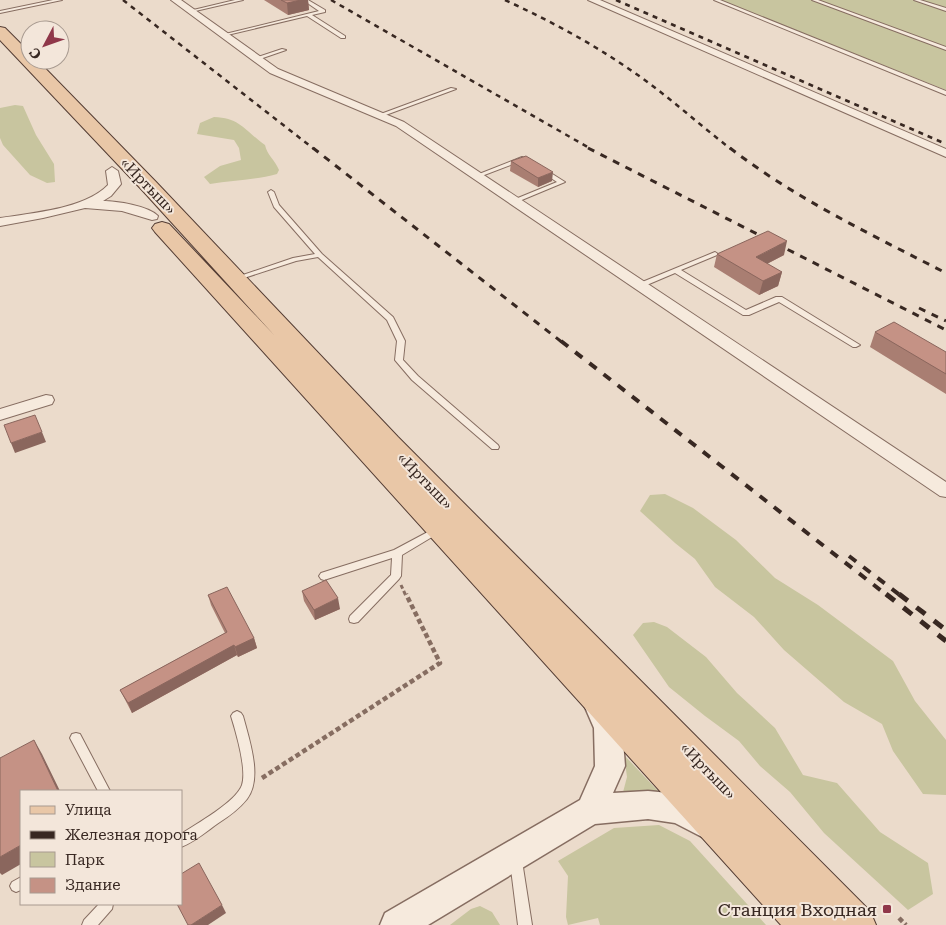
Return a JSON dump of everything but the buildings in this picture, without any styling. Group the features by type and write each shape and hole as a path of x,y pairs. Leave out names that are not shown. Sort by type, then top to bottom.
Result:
{"main road":[{"name":"«Иртыш»","path":"0,31 236,279 388,443 856,925"},
{"name":"«Иртыш»","path":"0,49 593,696 809,925"}],"street":[{"path":"177,0 255,59 289,78 381,114 406,128 946,491"},
{"path":"592,0 946,153"},
{"path":"0,222 92,201 108,193 114,186 116,181 112,171"},
{"path":"72,207 114,204 152,216"},
{"path":"0,415 46,400"},
{"path":"591,810 610,766 608,728 593,696"},
{"path":"396,925 591,810 648,805 679,809 724,835"}],"lane":[{"path":"0,12 60,0"},
{"path":"191,11 241,0"},
{"path":"223,35 323,11 305,0"},
{"path":"716,0 946,93"},
{"path":"814,0 946,48"},
{"path":"916,0 946,10"},
{"path":"307,14 342,36"},
{"path":"255,59 284,50"},
{"path":"381,114 452,89"},
{"path":"477,176 523,159 530,164"},
{"path":"515,201 562,182 538,168"},
{"path":"271,192 276,206 320,255 390,318 401,341 399,360 415,378 495,447"},
{"path":"639,285 715,254"},
{"path":"236,279 295,259 320,255"},
{"path":"675,270 746,313 779,300 856,344"},
{"path":"324,576 397,553 439,529"},
{"path":"354,619 396,576 397,553"},
{"path":"182,840 240,800 248,787 247,764 238,716"},
{"path":"76,738 103,790"},
{"path":"515,856 525,925"},
{"path":"90,925 106,905"}],"path":[{"path":"248,787 440,663 396,576"},
{"path":"900,918 906,925"}],"green space":[{"path":"719,0 946,0 946,90"},
{"path":"15,105 23,106 36,135 54,164 55,182 47,183 30,175 3,145 0,138 0,108"},
{"path":"214,117 237,123 265,145 267,152 279,170 277,174 210,184 204,177 220,166 241,160 239,148 234,140 197,134 200,123"},
{"path":"665,494 693,508 736,540 775,578 818,605 893,661 915,701 946,740 946,795 923,794 893,751 882,724 844,702 784,650 754,617 715,587 695,559 640,511 650,495"},
{"path":"654,622 667,627 706,657 737,693 775,728 803,775 837,783 880,832 928,863 933,894 908,910 824,833 790,792 760,766 739,741 669,687 633,635 643,623"},
{"path":"624,755 659,792 622,796 627,777"},
{"path":"659,825 690,841 766,925 600,925 598,918 568,925 566,917 568,876 558,861 614,828"},
{"path":"480,906 492,912 500,925 450,925 471,909"}],"railway":[{"path":"123,0 314,149"},
{"path":"331,0 591,149"},
{"path":"505,0 537,15 614,59 642,78 731,149"},
{"path":"616,0 946,144"},
{"path":"313,148 563,343"},
{"path":"588,148 946,330"},
{"path":"730,148 781,184 808,200 946,273"},
{"path":"919,308 946,321"},
{"path":"561,341 888,596"},
{"path":"849,556 901,596"},
{"path":"886,594 946,641"},
{"path":"899,594 946,630"}],"place":[{"name":"Станция Входная","path":"887,909"}]}
